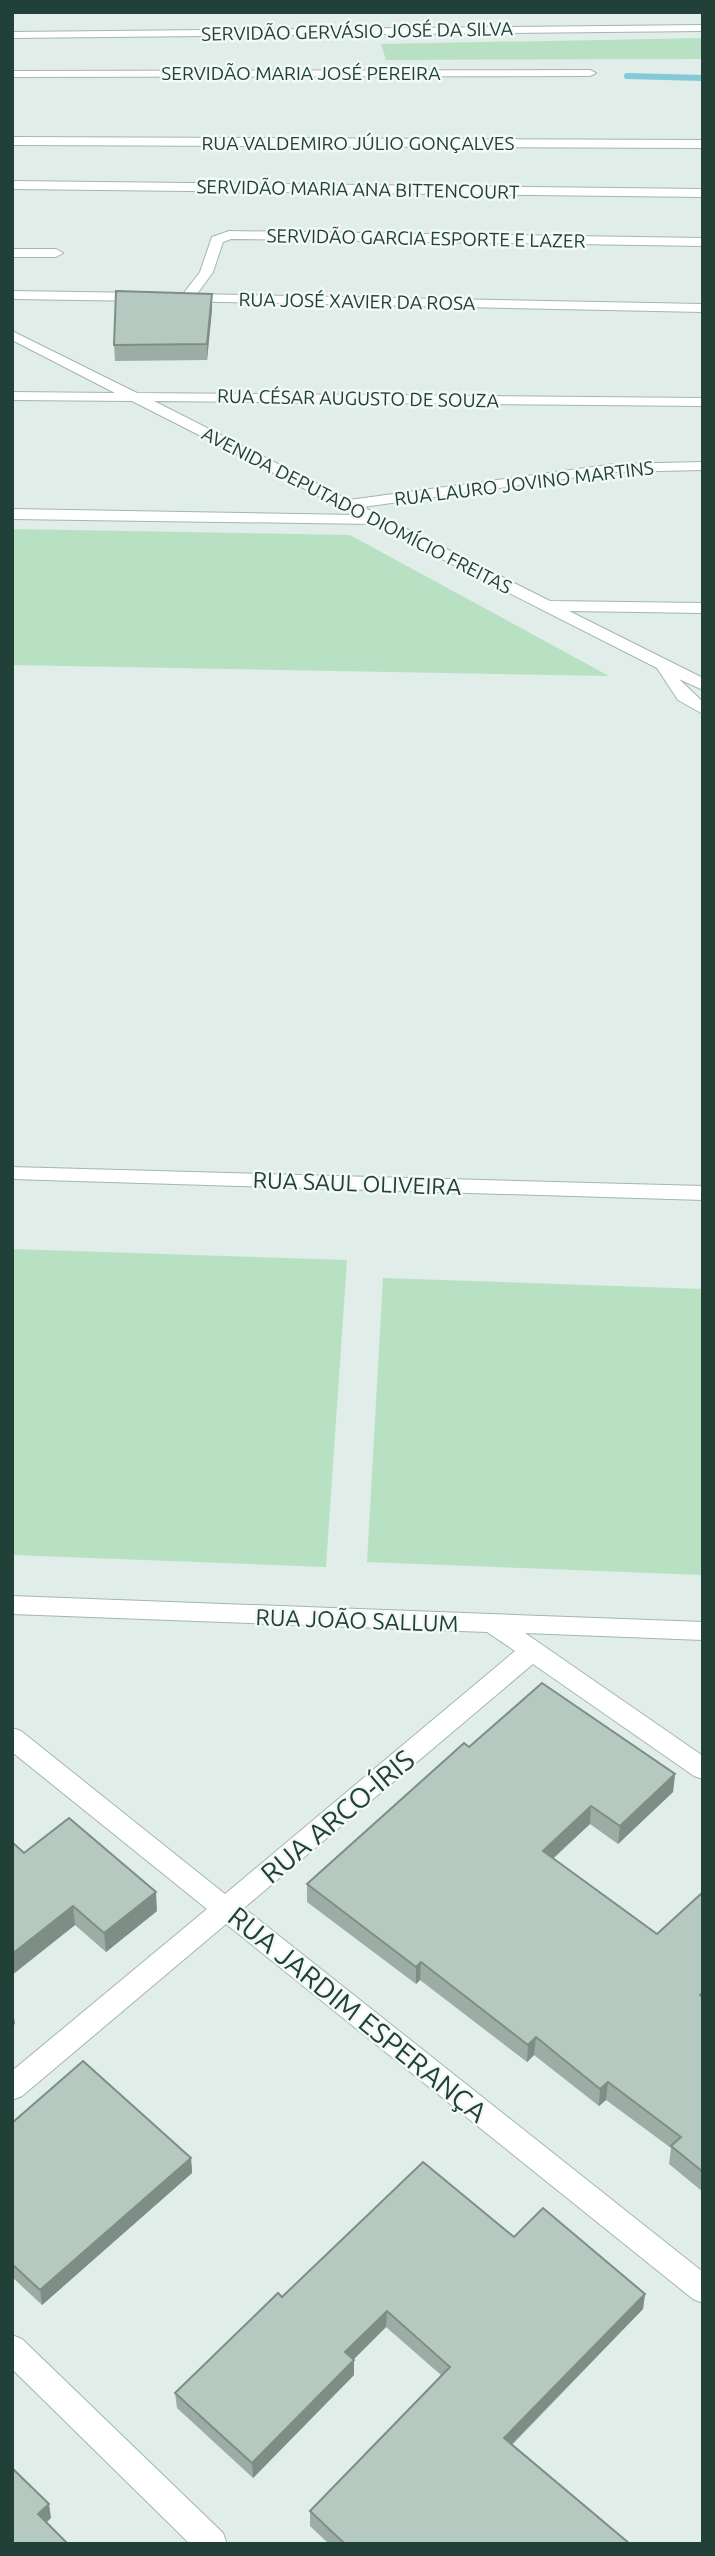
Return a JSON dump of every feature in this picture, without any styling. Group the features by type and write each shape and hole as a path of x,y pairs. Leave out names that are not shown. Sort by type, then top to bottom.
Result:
{"street":[{"name":"SERVIDÃO GERVÁSIO JOSÉ DA SILVA","path":"12,35 703,28"},
{"name":"SERVIDÃO MARIA JOSÉ PEREIRA","path":"12,74 590,73"},
{"name":"RUA VALDEMIRO JÚLIO GONÇALVES","path":"12,141 703,144"},
{"name":"SERVIDÃO MARIA ANA BITTENCOURT","path":"12,185 703,193"},
{"name":"SERVIDÃO GARCIA ESPORTE E LAZER","path":"173,298 206,272 216,240 229,235 703,242"},
{"path":"12,253 56,253"},
{"name":"RUA JOSÉ XAVIER DA ROSA","path":"12,295 703,308"},
{"name":"AVENIDA DEPUTADO DIOMÍCIO FREITAS","path":"12,335 703,685"},
{"name":"RUA CÉSAR AUGUSTO DE SOUZA","path":"12,396 703,402"},
{"name":"RUA LAURO JOVINO MARTINS","path":"345,505 615,468 703,466"},
{"path":"12,514 374,520"},
{"path":"545,606 703,608"},
{"path":"664,666 675,688 687,701 703,709"},
{"name":"RUA SAUL OLIVEIRA","path":"12,1172 703,1193"},
{"name":"RUA JOÃO SALLUM","path":"12,1605 703,1631"},
{"path":"495,1625 703,1769"},
{"name":"RUA ARCO-ÍRIS","path":"12,2088 532,1651"},
{"name":"RUA JARDIM ESPERANÇA","path":"12,1738 703,2290"},
{"path":"12,2349 212,2544"}],"green space":[{"path":"703,38 703,59 386,60 381,44"},
{"path":"12,529 350,535 609,676 12,665"},
{"path":"12,1249 347,1260 326,1567 12,1555"},
{"path":"383,1278 703,1289 703,1575 367,1562"}],"building":[{"path":"116,291 212,294 207,344 114,345"},
{"path":"542,1683 675,1774 620,1826 591,1806 543,1851 657,1934 703,1892 703,1992 700,1995 703,1997 703,2172 671,2146 681,2137 608,2082 600,2089 536,2037 528,2045 421,1962 416,1967 307,1884 464,1743 469,1747"},
{"path":"69,1818 156,1892 104,1933 73,1906 12,1954 12,1842 24,1853"},
{"path":"83,2061 191,2158 40,2290 12,2264 12,2123"},
{"path":"423,2162 514,2237 543,2208 645,2294 504,2438 630,2544 345,2544 310,2511 450,2367 387,2311 345,2352 354,2360 252,2463 175,2393 278,2293 282,2297"},
{"path":"12,2468 49,2504 38,2514 68,2544 12,2544"}],"waterway":[{"path":"627,76 703,78"}]}
